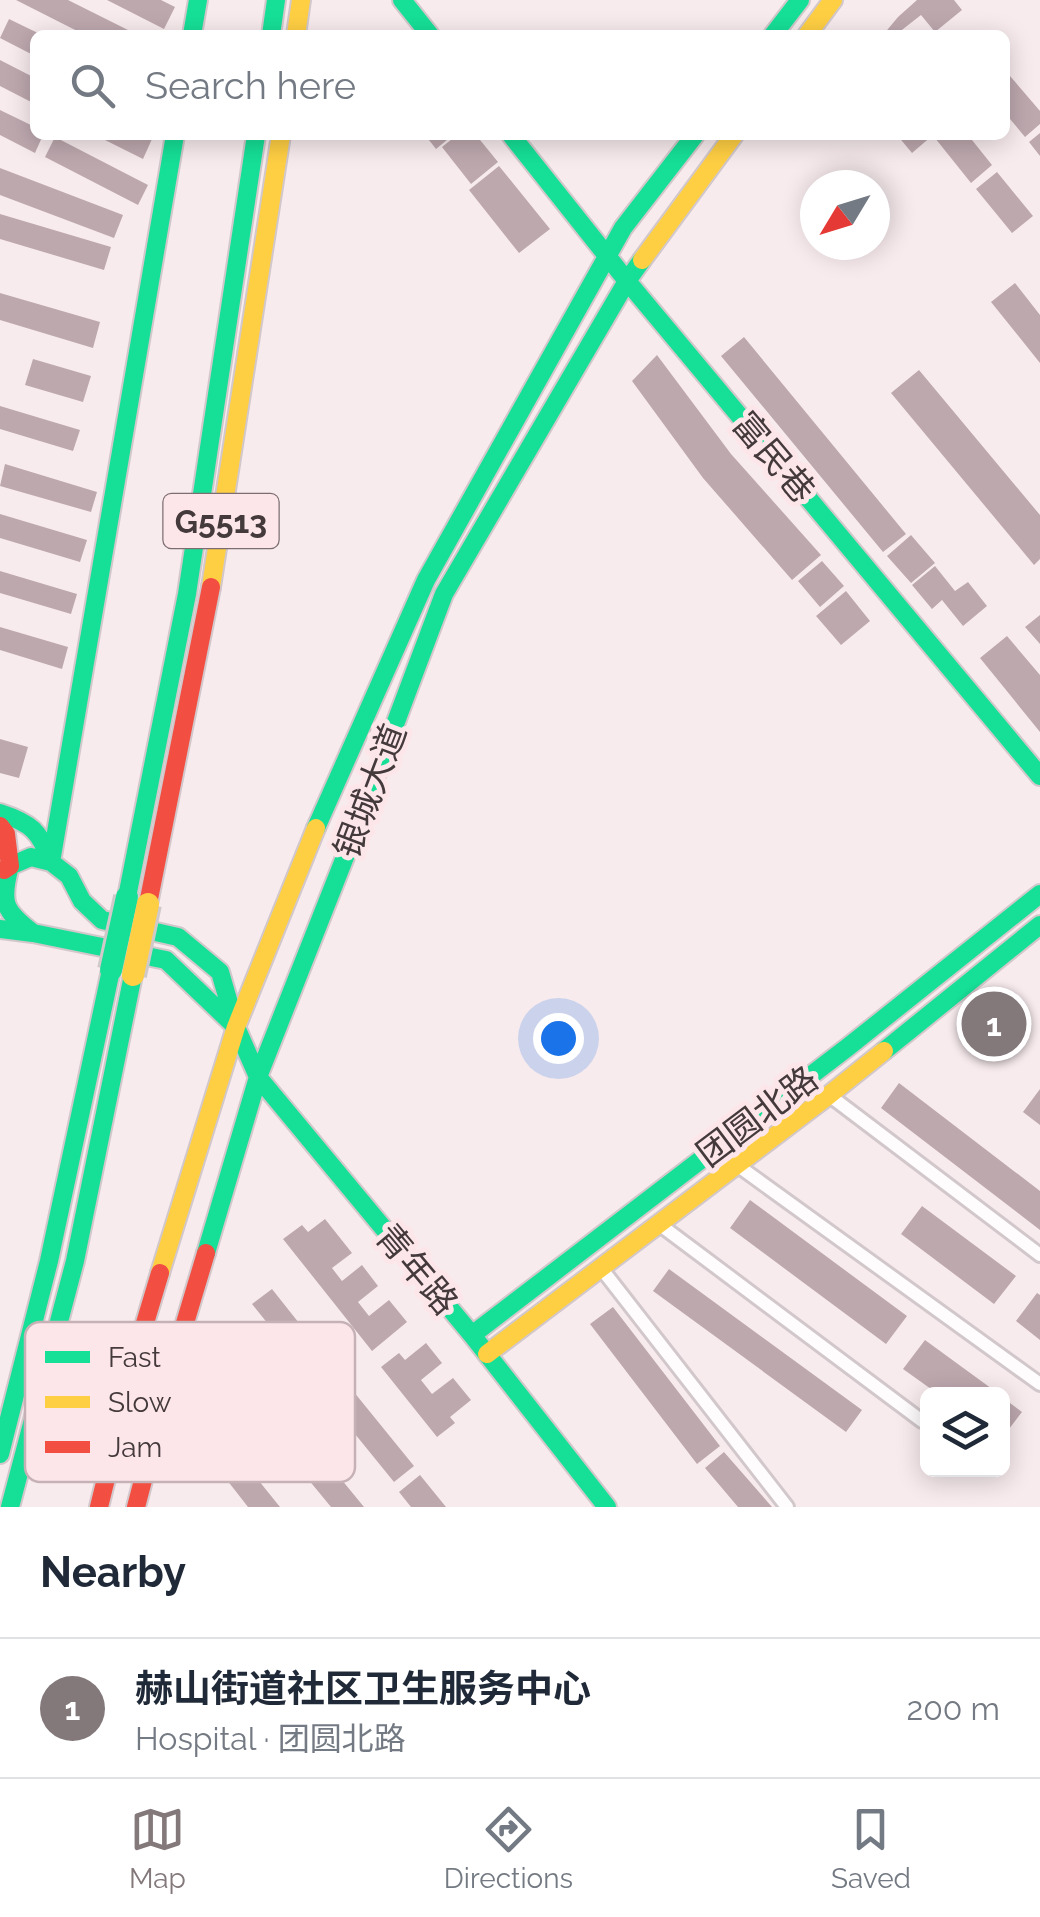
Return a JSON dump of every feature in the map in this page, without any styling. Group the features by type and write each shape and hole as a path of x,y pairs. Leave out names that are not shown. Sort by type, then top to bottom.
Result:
{"main road":[{"path":"193,30 198,0"},
{"path":"272,30 276,0"},
{"path":"297,30 301,0"},
{"path":"402,0 426,30"},
{"path":"777,30 800,0"},
{"path":"811,30 833,0"},
{"path":"5,869 31,857 51,862 174,140"},
{"name":"G5513","path":"138,901 255,140"},
{"name":"G5513","path":"34,1322 122,973 209,600 279,140"},
{"name":"富民巷","path":"515,140 627,281 1040,776"},
{"name":"银城大道","path":"145,1322 236,1026 308,847 426,580 623,228 691,140"},
{"name":"银城大道","path":"185,1322 258,1076 444,594 627,281 730,140"},
{"name":"青年路","path":"0,813 23,820 41,835 51,862 68,876 82,901 102,920 178,937 220,972 236,1026 258,1076 472,1334 607,1507"},
{"path":"0,826 6,834 2,888 8,914 34,933"},
{"name":"团圆北路","path":"472,1334 848,1047 1040,894"},
{"name":"团圆北路","path":"487,1354 829,1095 1040,925"},
{"path":"0,929 166,960 236,1026"},
{"name":"G5513","path":"58,1322 74,1261 122,973"},
{"name":"G5513","path":"0,1454 25,1356"},
{"name":"G5513","path":"10,1507 25,1449"},
{"name":"银城大道","path":"98,1507 104,1482"},
{"name":"银城大道","path":"136,1507 143,1482"}],"street":[{"path":"829,1095 1040,1255"},
{"path":"737,1164 1040,1384"},
{"path":"659,1224 920,1420"},
{"path":"601,1268 787,1507"}],"building":[{"path":"16,0 68,0 128,30 75,30"},
{"path":"107,0 161,0 175,7 164,29"},
{"path":"917,0 954,0 962,10 937,30 921,15 902,30 887,30"},
{"path":"9,19 32,30 30,53 0,38"},
{"path":"0,60 30,75 30,101 0,86"},
{"path":"1010,76 1040,111 1040,124 1025,137 1010,119"},
{"path":"0,110 30,125 30,140 41,140 35,153 0,135"},
{"path":"1040,133 1040,156 1029,142"},
{"path":"54,140 61,140 148,185 138,205 45,157"},
{"path":"105,140 152,140 143,159"},
{"path":"429,140 447,140 436,149"},
{"path":"451,140 480,140 498,162 471,184 442,147"},
{"path":"901,140 927,140 912,153"},
{"path":"937,140 972,140 992,165 971,183"},
{"path":"499,166 550,229 519,253 469,190"},
{"path":"0,168 123,215 114,238 0,195"},
{"path":"997,172 1033,216 1012,233 976,189"},
{"path":"0,214 111,247 104,270 0,239"},
{"path":"1015,283 1040,315 1040,363 991,302"},
{"path":"0,293 100,322 93,348 0,320"},
{"path":"744,337 906,534 883,552 721,356"},
{"path":"657,355 731,454 821,555 792,580 703,478 632,381"},
{"path":"33,359 91,376 83,402 25,385"},
{"path":"919,370 1040,515 1040,559 1034,565 891,393"},
{"path":"0,406 80,430 73,451 0,429"},
{"path":"5,464 97,492 91,512 0,486"},
{"path":"0,514 87,540 80,562 0,538"},
{"path":"911,535 935,563 911,583 887,556"},
{"path":"822,561 844,586 820,607 798,581"},
{"path":"935,566 955,591 968,582 987,606 963,626 942,600 932,609 912,585"},
{"path":"0,571 77,594 71,614 0,593"},
{"path":"846,591 870,621 841,645 816,616"},
{"path":"1040,615 1040,644 1025,627"},
{"path":"0,627 68,647 62,669 0,650"},
{"path":"1007,636 1040,675 1040,732 980,658"},
{"path":"0,739 28,747 19,778 0,773"},
{"path":"899,1083 1040,1191 1040,1230 881,1108"},
{"path":"1040,1089 1040,1125 1023,1112"},
{"path":"750,1200 907,1316 886,1344 730,1228"},
{"path":"922,1206 1016,1276 994,1304 901,1234"},
{"path":"325,1219 352,1253 332,1268 342,1281 362,1265 378,1286 358,1302 369,1316 389,1300 407,1322 372,1351 355,1330 355,1322 349,1322 283,1239 302,1225 308,1232"},
{"path":"669,1269 862,1410 846,1432 653,1291"},
{"path":"272,1289 298,1322 266,1322 252,1304"},
{"path":"1037,1293 1040,1295 1040,1340 1016,1321"},
{"path":"613,1307 720,1446 697,1464 590,1324"},
{"path":"925,1340 989,1387 928,1387 903,1369"},
{"path":"426,1343 442,1363 421,1380 432,1394 453,1378 471,1400 450,1417 455,1423 437,1437 381,1367 399,1353 405,1360"},
{"path":"355,1393 414,1466 394,1482 355,1434"},
{"path":"1010,1403 1022,1412 1010,1428"},
{"path":"724,1452 772,1507 738,1507 705,1468"},
{"path":"420,1475 446,1507 411,1507 399,1492"},
{"path":"228,1482 260,1482 280,1507 248,1507"},
{"path":"310,1482 344,1482 364,1507 331,1507"}],"traffic: fast":[{"path":"193,30 198,0"},
{"path":"272,30 276,0"},
{"path":"402,0 426,30"},
{"path":"777,30 800,0"},
{"path":"0,813 33,830 51,862 174,140"},
{"path":"127,897 187,594 255,140"},
{"path":"515,140 627,281 1040,776"},
{"path":"316,828 426,580 623,228 691,140"},
{"path":"206,1253 258,1077 444,594 642,260"},
{"path":"0,929 166,960 236,1027 220,972 178,937 102,920 82,901 69,876 51,862 31,857 10,866 5,898 10,912 33,933"},
{"path":"472,1335 848,1047 1040,894"},
{"path":"111,970 127,897"},
{"path":"884,1051 1040,925"},
{"path":"34,1322 111,970"},
{"path":"59,1322 75,1261 133,975"},
{"path":"236,1027 258,1077 472,1335 607,1507"},
{"path":"0,1454 25,1356"},
{"path":"10,1507 25,1450"}],"traffic: slow":[{"path":"297,30 301,0"},
{"path":"811,30 833,0"},
{"path":"211,587 280,140"},
{"path":"642,260 730,140"},
{"path":"160,1273 236,1027 316,828"},
{"path":"133,975 148,904"},
{"path":"487,1354 884,1051"}],"traffic: jam":[{"path":"148,904 211,587"},
{"path":"0,826 6,834 10,866 4,870"},
{"path":"185,1322 206,1253"},
{"path":"145,1322 160,1273"},
{"path":"99,1507 105,1482"},
{"path":"136,1507 143,1482"}],"place":[{"name":"赫山街道社区卫生服务中心","path":"994,1024"}]}
